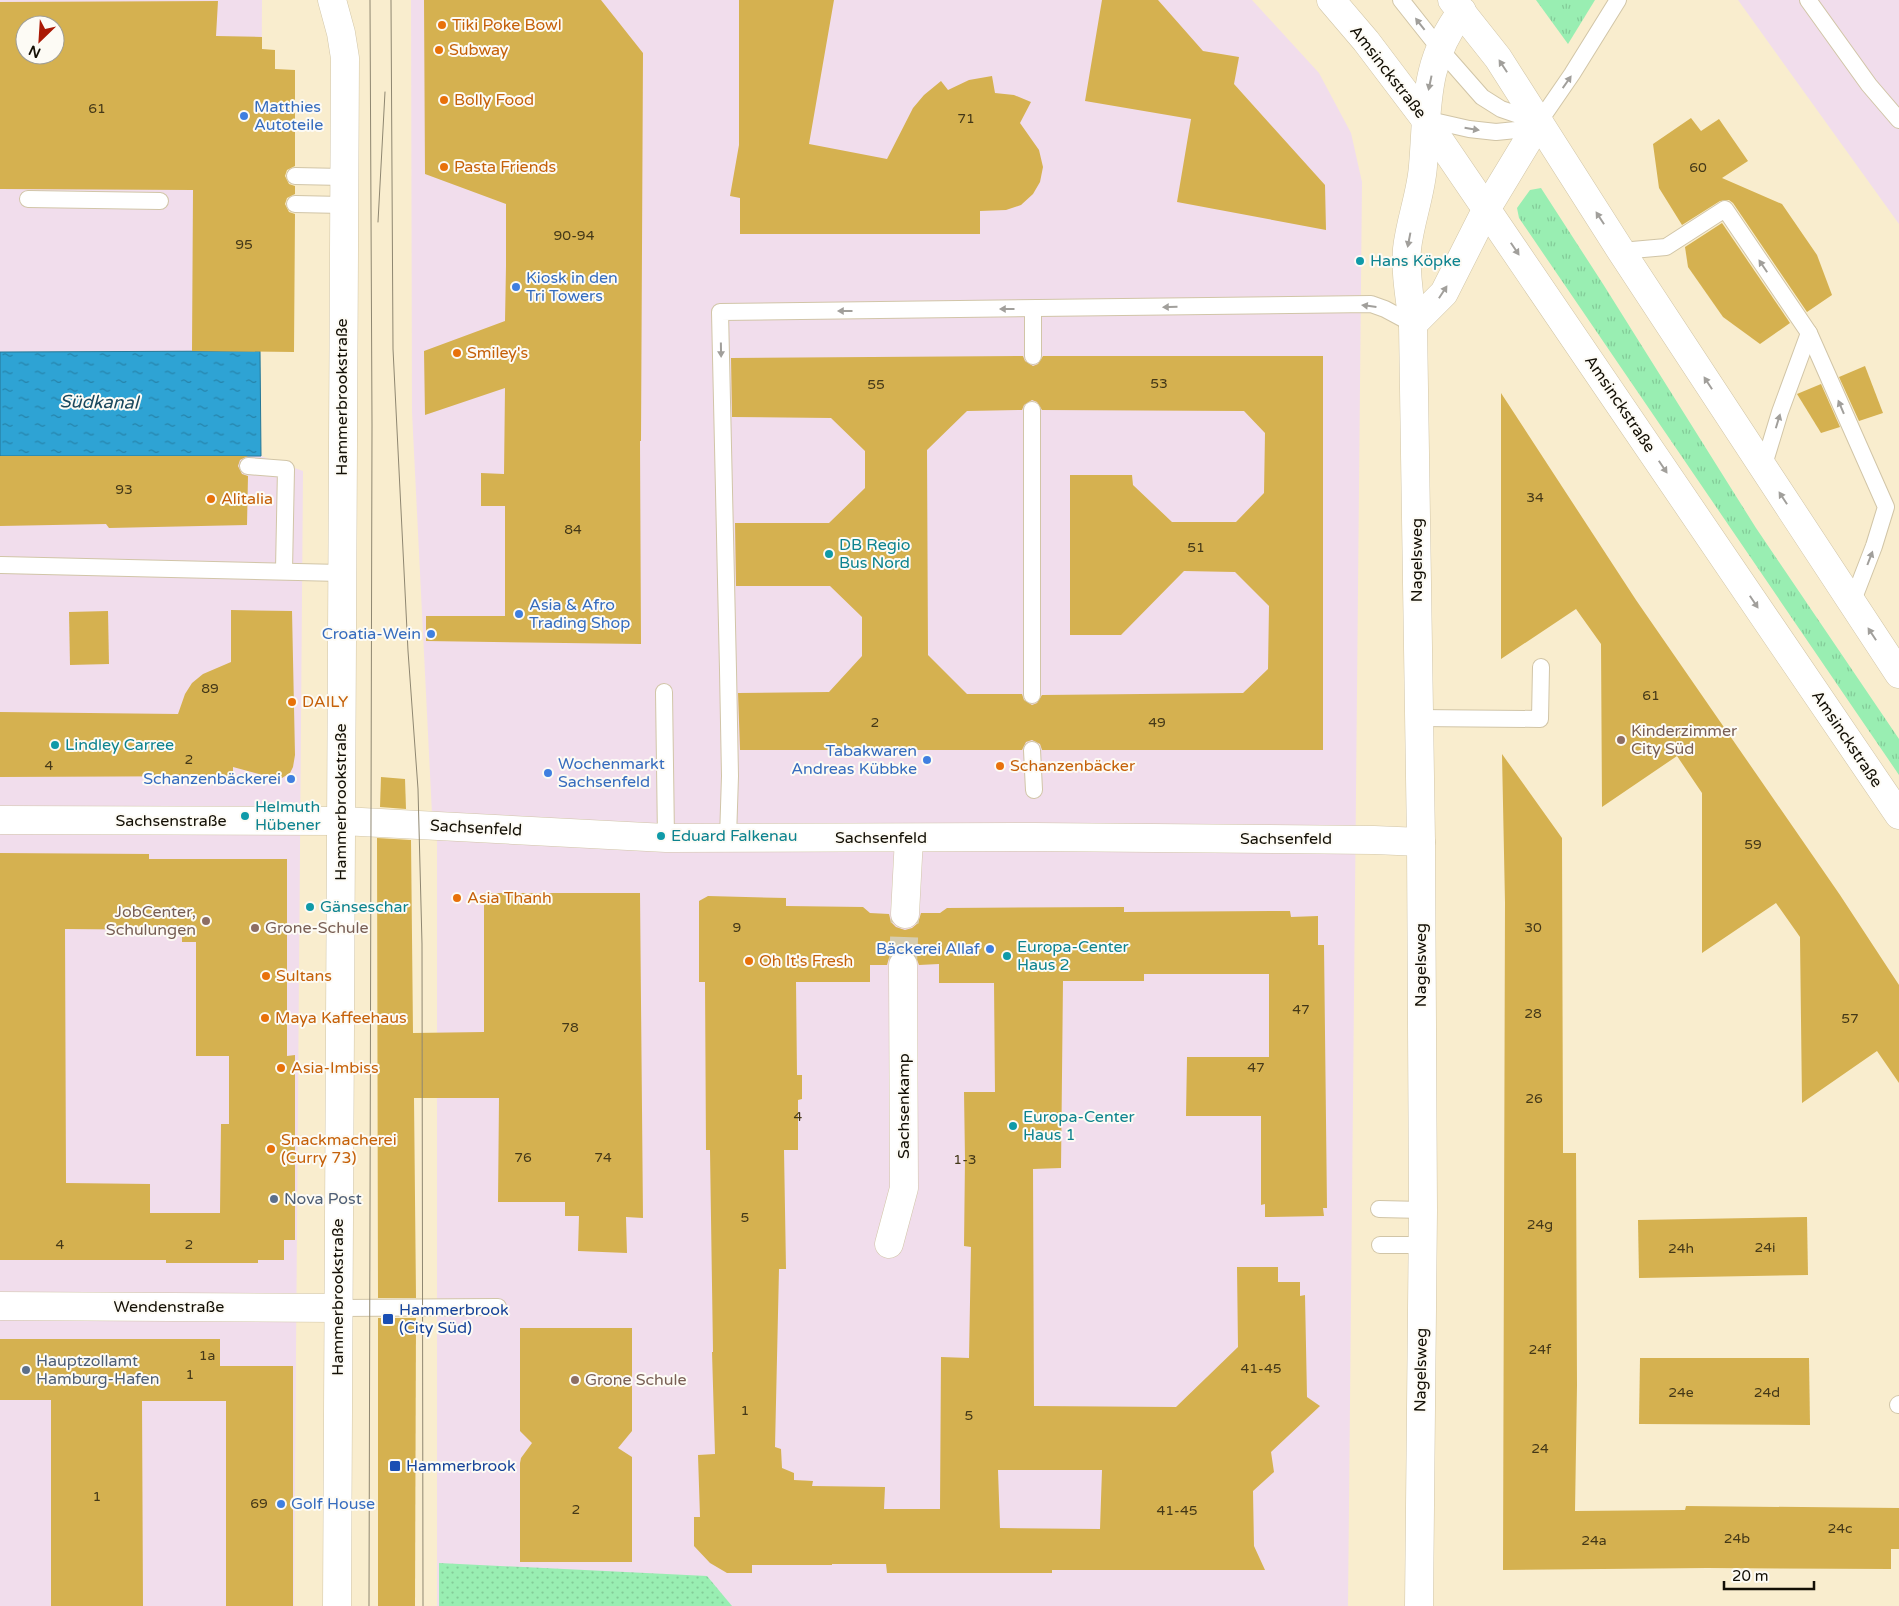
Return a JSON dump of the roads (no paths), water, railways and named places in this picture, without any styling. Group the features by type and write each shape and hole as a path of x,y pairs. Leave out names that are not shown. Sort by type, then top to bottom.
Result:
{"street":[{"name":"Hammerbrookstraße","path":"332,0 341,33 345,58 337,1606"},
{"name":"Amsinckstraße","path":"1331,0 1366,41 1425,119 1899,815"},
{"name":"Nagelsweg","path":"1419,1606 1423,1210 1421,842 1413,324 1406,270 1408,246 1422,176 1428,93 1439,48 1463,4"},
{"path":"1463,4 1621,251 1899,674"},
{"path":"1413,324 1444,292 1487,208 1539,122"},
{"name":"Sachsenstraße","path":"0,820 342,821"},
{"name":"Sachsenfeld","path":"342,821 666,838 1055,837 1421,842"},
{"path":"905,914 909,838"},
{"name":"Sachsenkamp","path":"889,1244 904,1188 903,965"},
{"name":"Wendenstraße","path":"0,1306 338,1308"}],"lane":[{"path":"1401,0 1439,48 1482,97 1501,109 1539,122"},
{"path":"1425,119 1469,129 1496,132 1516,130 1539,122 1572,74 1618,0"},
{"path":"1808,0 1869,85 1899,120"},
{"path":"295,176 343,177"},
{"path":"28,199 160,201"},
{"path":"295,204 343,205"},
{"path":"1621,251 1666,247 1725,209 1809,333 1886,507 1874,546 1852,603"},
{"path":"728,838 730,776 720,312 1371,304 1385,309 1413,324"},
{"path":"1033,309 1033,356"},
{"path":"1763,468 1780,412 1809,333"},
{"path":"1032,410 1032,695"},
{"path":"248,466 286,469 284,570"},
{"path":"1,565 341,572"},
{"path":"1418,718 1540,719 1541,667"},
{"path":"664,692 666,838"},
{"path":"1032,750 1034,790"},
{"path":"1379,1209 1423,1210"},
{"path":"1380,1246 1422,1245"},
{"path":"338,1308 498,1306"}],"water":[{"name":"Südkanal","path":"260,351 261,456 0,456 0,352"}],"tunnel":[{"path":"903,965 905,914"}],"tram line":[{"path":"369,1606 372,425 370,0"},
{"path":"391,0 393,349 408,651 418,789 422,944 423,1606"},
{"path":"378,222 385,92"}],"place":[{"name":"Tiki Poke Bowl","path":"442,25"},
{"name":"Subway","path":"439,50"},
{"name":"Bolly Food","path":"444,100"},
{"name":"Matthies Autoteile","path":"244,116"},
{"name":"Pasta Friends","path":"444,167"},
{"name":"Hans Köpke","path":"1360,261"},
{"name":"Kiosk in den Tri Towers","path":"516,287"},
{"name":"Smiley's","path":"457,353"},
{"name":"Alitalia","path":"211,499"},
{"name":"DB Regio Bus Nord","path":"829,554"},
{"name":"Asia & Afro Trading Shop","path":"519,614"},
{"name":"Croatia-Wein","path":"431,634"},
{"name":"DAILY","path":"292,702"},
{"name":"Kinderzimmer City Süd","path":"1621,740"},
{"name":"Lindley Carree","path":"55,745"},
{"name":"Tabakwaren Andreas Kübbke","path":"927,760"},
{"name":"Schanzenbäcker","path":"1000,766"},
{"name":"Wochenmarkt Sachsenfeld","path":"548,773"},
{"name":"Schanzenbäckerei","path":"291,779"},
{"name":"Helmuth Hübener","path":"245,816"},
{"name":"Eduard Falkenau","path":"661,836"},
{"name":"Asia Thanh","path":"457,898"},
{"name":"Gänseschar","path":"310,907"},
{"name":"JobCenter, Schulungen","path":"206,921"},
{"name":"Grone-Schule","path":"255,928"},
{"name":"Bäckerei Allaf","path":"990,949"},
{"name":"Europa-Center Haus 2","path":"1007,956"},
{"name":"Oh It's Fresh","path":"749,961"},
{"name":"Sultans","path":"266,976"},
{"name":"Maya Kaffeehaus","path":"265,1018"},
{"name":"Asia-Imbiss","path":"281,1068"},
{"name":"Europa-Center Haus 1","path":"1013,1126"},
{"name":"Snackmacherei (Curry 73)","path":"271,1149"},
{"name":"Nova Post","path":"274,1199"},
{"name":"Hammerbrook (City Süd)","path":"388,1319"},
{"name":"Hauptzollamt Hamburg-Hafen","path":"26,1370"},
{"name":"Grone Schule","path":"575,1380"},
{"name":"Hammerbrook","path":"395,1466"},
{"name":"Golf House","path":"281,1504"}]}
